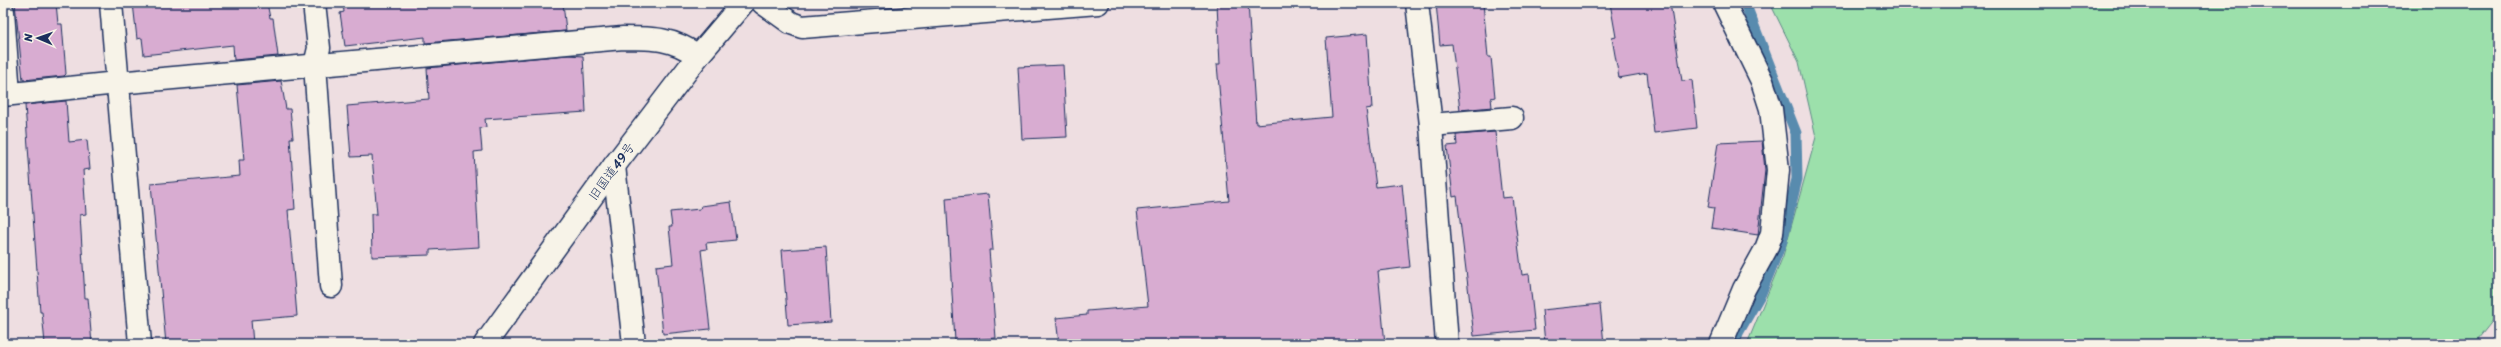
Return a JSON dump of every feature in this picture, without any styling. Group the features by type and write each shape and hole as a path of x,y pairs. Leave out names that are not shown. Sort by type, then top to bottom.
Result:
{"street":[{"path":"111,3 140,344"},
{"path":"314,3 319,48 315,65 331,286"},
{"name":"旧国道49号","path":"485,344 614,166 698,56 743,3"},
{"path":"763,3 791,23 802,27 1098,3"},
{"path":"1417,3 1431,125 1447,344"},
{"path":"1721,344 1744,290 1766,249 1772,233 1778,170 1771,108 1762,81 1724,3"},
{"path":"3,12 6,95 117,83 630,38 650,38 682,45 698,56"},
{"path":"1431,125 1512,118"},
{"path":"614,166 634,344"}],"green space":[{"path":"1770,3 2498,3 2498,314 2474,344 1747,344 1783,256 1816,137 1799,62"}],"building":[{"path":"15,3 56,3 58,24 62,24 66,74 64,76 23,80"},
{"path":"133,3 267,3 270,18 273,18 278,56 234,60 233,45 144,55 142,38 137,39"},
{"path":"343,3 563,3 566,31 425,43 425,37 345,46 340,13 344,12"},
{"path":"1248,3 1256,124 1332,117 1326,38 1367,34 1372,108 1366,109 1376,187 1402,184 1410,267 1378,271 1385,344 1059,344 1056,318 1087,315 1087,311 1148,306 1137,210 1229,201 1217,64 1220,64 1217,5"},
{"path":"1436,3 1483,3 1488,57 1491,57 1495,97 1491,98 1492,107 1460,110 1452,44 1440,45"},
{"path":"1610,3 1670,3 1682,81 1692,80 1697,128 1654,133 1647,73 1619,78 1612,38 1616,37"},
{"path":"568,55 583,56 586,112 485,119 486,127 480,128 482,151 474,152 479,247 430,250 430,255 372,257 371,214 377,214 372,156 351,157 347,106 429,99 427,68"},
{"path":"1063,65 1067,137 1022,139 1018,67"},
{"path":"281,81 286,109 290,109 293,138 290,138 295,209 288,210 297,316 251,320 253,344 166,344 151,184 240,176 239,160 244,160 237,85"},
{"path":"66,101 69,142 87,140 90,169 83,170 86,214 80,215 85,298 88,298 92,344 45,344 42,312 40,312 25,105"},
{"path":"1495,132 1502,198 1512,197 1522,275 1529,274 1535,330 1474,336 1457,196 1453,197 1447,146 1457,145 1456,135"},
{"path":"1762,141 1765,170 1758,235 1711,228 1714,208 1708,207 1718,143"},
{"path":"988,194 993,250 989,250 996,338 955,341 946,198"},
{"path":"731,202 736,240 706,243 707,249 701,250 710,329 663,334 656,266 673,264 669,227 672,227 670,212 700,209 701,206"},
{"path":"826,247 831,322 788,325 782,250"},
{"path":"1600,304 1604,344 1545,344 1542,310"}],"waterway":[{"path":"1735,344 1738,333 1761,293 1782,241 1797,179 1796,133 1745,3"}]}
